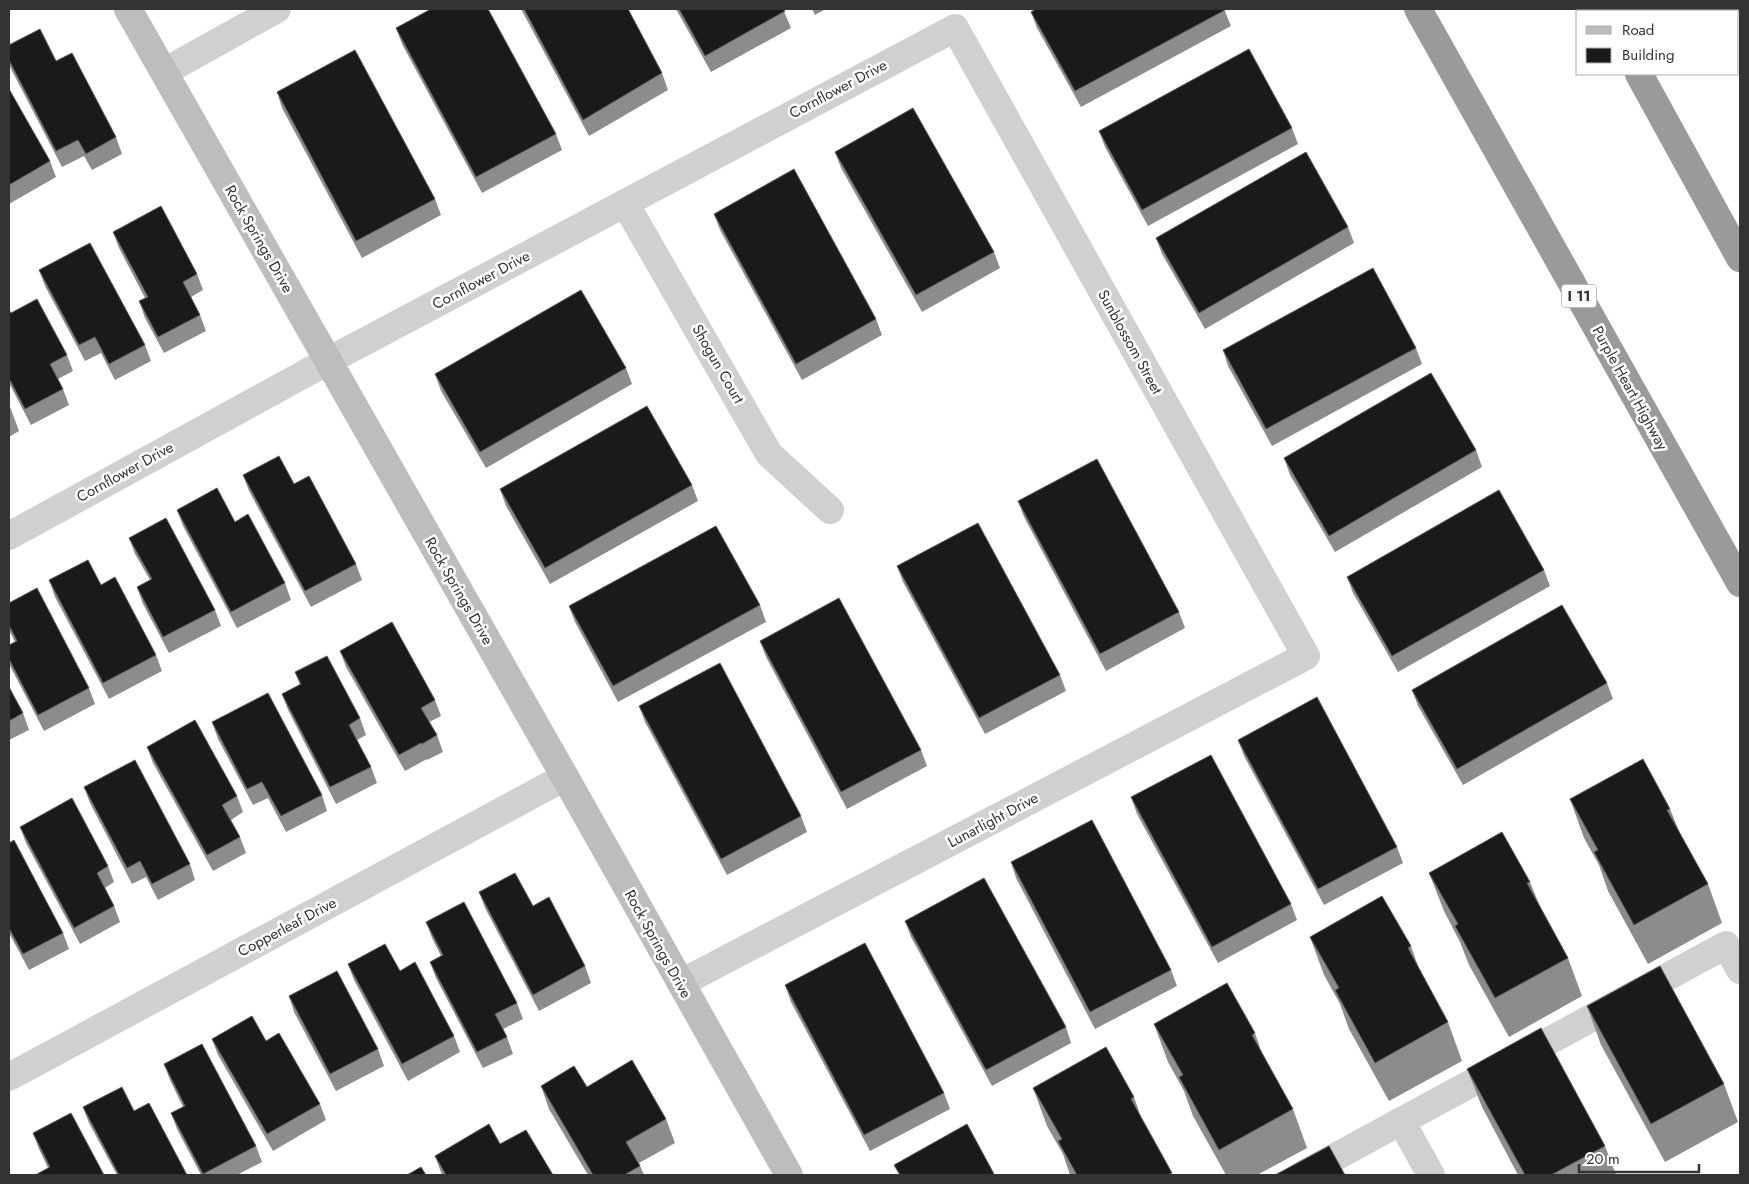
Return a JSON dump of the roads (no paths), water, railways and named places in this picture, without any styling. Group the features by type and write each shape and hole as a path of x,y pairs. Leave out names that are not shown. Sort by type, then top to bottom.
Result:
{"highway":[{"name":"Purple Heart Highway","path":"1418,9 1740,583"},
{"path":"1640,75 1740,258"}],"street":[{"name":"Rock Springs Drive","path":"128,9 789,1175"},
{"path":"164,72 277,9"},
{"name":"Cornflower Drive","path":"9,536 328,361 955,28"},
{"name":"Sunblossom Street","path":"955,28 1306,656"},
{"name":"Shogun Court","path":"625,203 769,454 830,510"},
{"name":"Lunarlight Drive","path":"681,983 1306,656"},
{"name":"Copperleaf Drive","path":"9,1077 565,777"},
{"path":"1302,1175 1726,945 1740,970"},
{"path":"1401,1121 1431,1175"}]}
